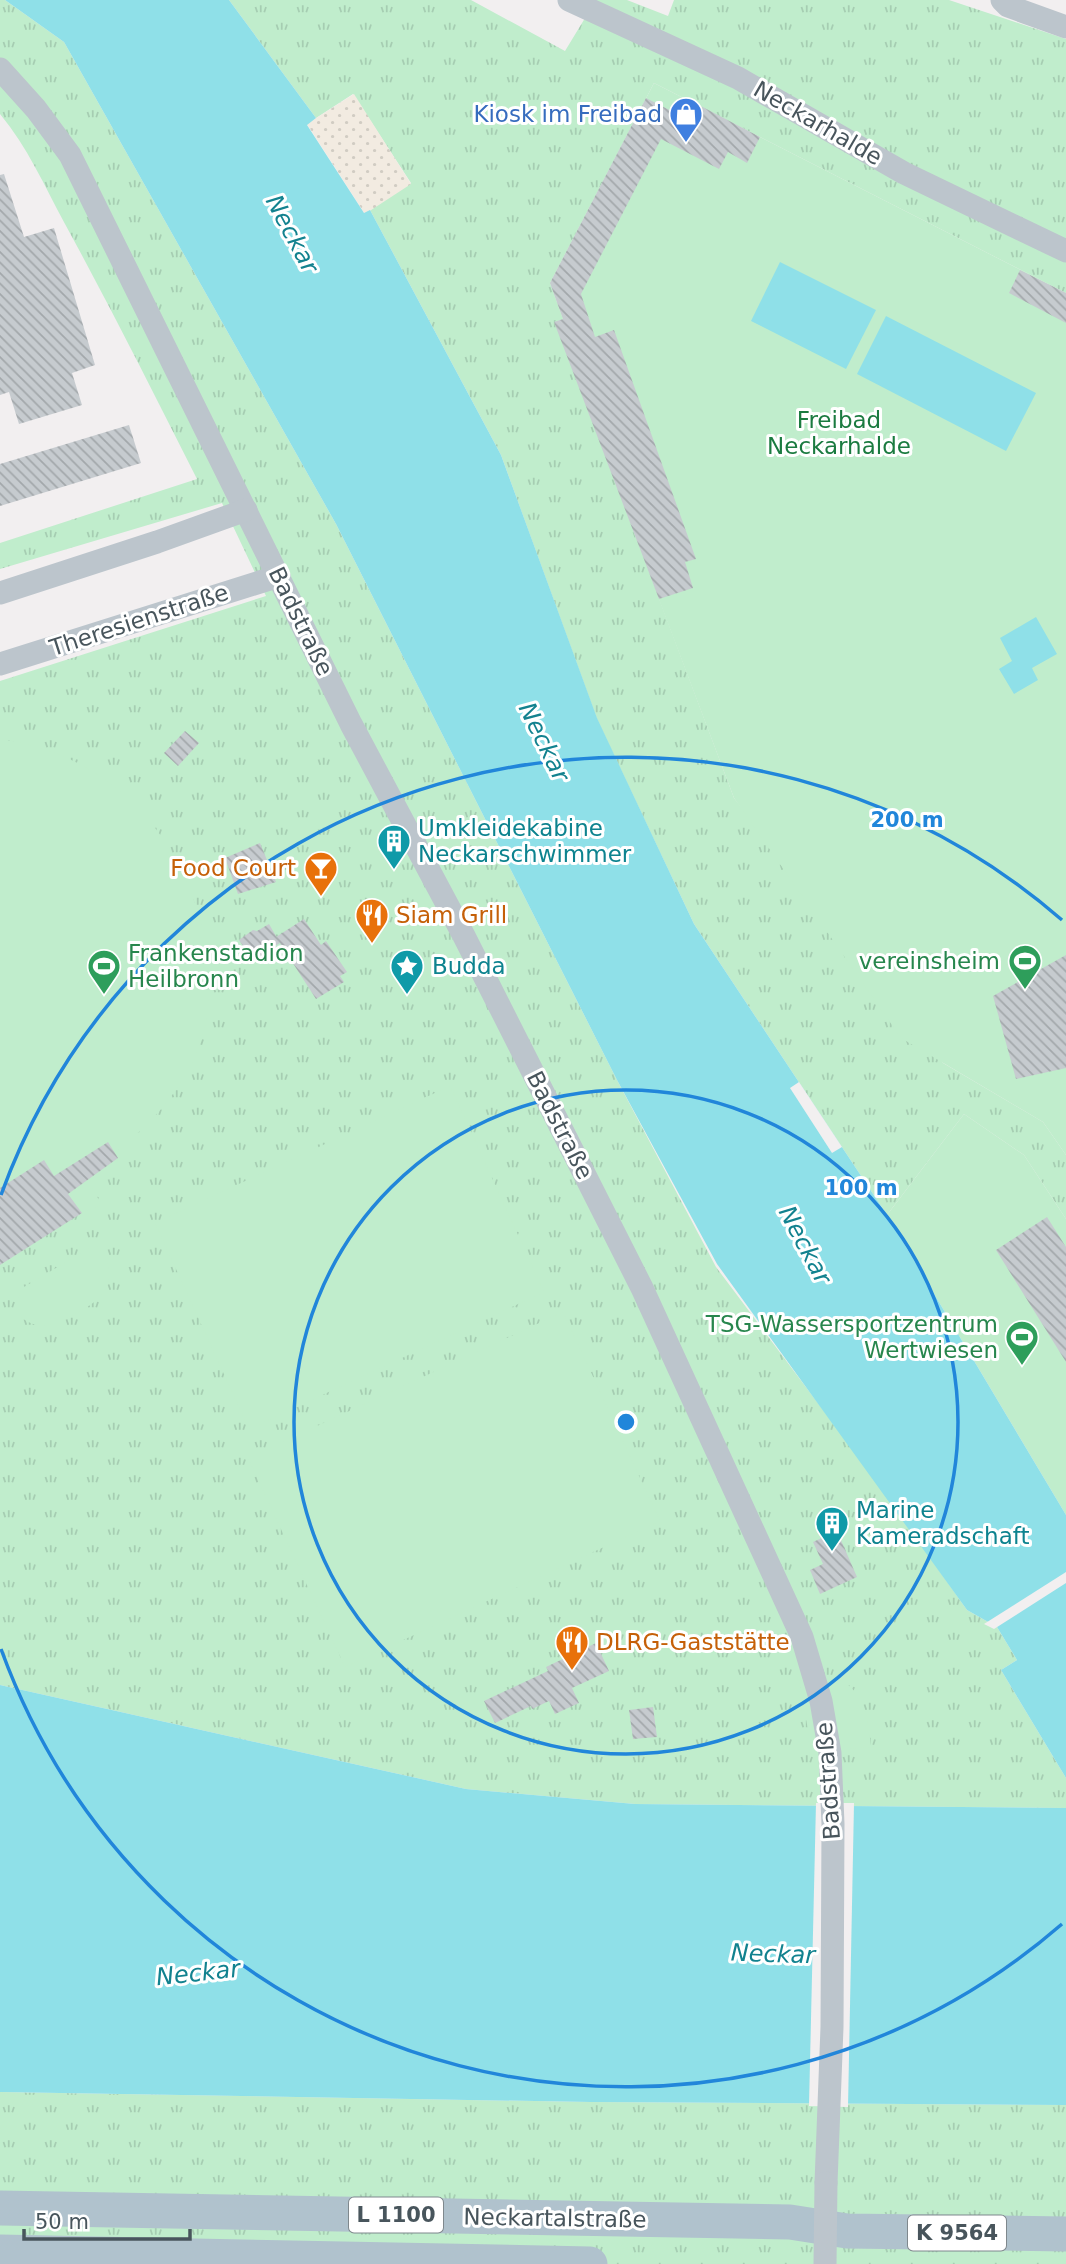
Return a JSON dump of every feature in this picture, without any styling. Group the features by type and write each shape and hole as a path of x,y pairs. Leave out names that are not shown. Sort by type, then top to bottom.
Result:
{"main road":[{"name":"Neckartalstraße","path":"1,2208 790,2222 847,2231 1066,2234"},
{"name":"Neckartalstraße","path":"0,2252 590,2264"}],"street":[{"name":"Neckarhalde","path":"569,0 738,78 904,173 1066,251"},
{"path":"1002,0 1009,6 1066,27"},
{"name":"Badstraße","path":"0,69 36,109 70,155 351,723 470,948 642,1288 802,1637 821,1701 831,1765 832,2027 825,2264"},
{"path":"0,593 246,510"},
{"name":"Theresienstraße","path":"0,664 279,576"}],"green space":[{"path":"0,0 5,0 64,42 336,524 617,1080 716,1267 865,1466 967,1610 997,1627 1017,1660 1001,1670 1066,1778 1066,1808 635,1804 466,1789 0,1685 0,681 266,596 222,503 0,569 0,543 197,479 35,167 0,114"},
{"path":"229,0 471,0 565,51 596,0 627,0 668,16 674,0 949,0 1066,39 1066,293 654,83 550,283 563,319 555,322 734,798 943,1063 1043,1122 1066,1155 1066,1219 1024,1155 964,1114 887,1215 694,924 597,719 501,455 370,210 411,183 353,94 316,118"},
{"name":"Freibad Neckarhalde","path":"654,83 1066,293 1066,1155 1043,1122 901,1038 734,798 554,322 563,319 550,283"},
{"name":"Frankenstadion Heilbronn","path":"0,739 38,747 72,760 103,778 130,800 154,826 174,856 190,889 202,925 209,968 205,1027 192,1063 181,1082 154,1118 85,1176 102,1205 81,1213 12,1257 10,1265 5,1262 0,1265"},
{"path":"450,1086 544,1292 249,1429 155,1223"},
{"name":"TSG-Wassersportzentrum Wertwiesen","path":"964,1114 1024,1155 1066,1219 1066,1515 887,1215"},
{"path":"93,1246 98,1247 105,1258 109,1277 107,1286 96,1301 49,1325 35,1325 21,1317 18,1301 24,1287"},
{"path":"563,1312 660,1521 345,1667 248,1458"},
{"path":"837,1677 860,1698 871,1747 812,1752 799,1680"},
{"path":"0,2092 590,2102 1066,2105 1066,2264 0,2264"}],"sand":[{"path":"354,94 411,184 365,214 307,124"}],"water":[{"name":"Neckar","path":"5,0 229,0 316,118 307,125 364,213 370,210 501,455 597,718 694,924 887,1215 1066,1515 1066,1778 1001,1670 1017,1660 997,1627 967,1610 717,1264 617,1080 336,524 64,42"},
{"path":"780,262 876,310 846,369 751,321"},
{"path":"886,316 1036,393 1006,451 857,374"},
{"path":"1036,617 1057,654 1032,668 1038,680 1014,694 999,669 1012,661 1000,638"},
{"name":"Neckar","path":"0,1685 466,1789 635,1804 1066,1808 1066,2105 590,2102 0,2092"}],"pier":[{"path":"799,1082 842,1147 832,1153 790,1088"},
{"path":"1066,1572 1066,1583 994,1629 984,1624"},
{"path":"816,1803 854,1803 848,2107 809,2106"}],"building":[{"path":"646,98 685,118 693,102 760,137 747,163 728,152 719,169 661,139 581,294 595,337 614,330 696,559 685,562 693,588 659,599 554,322 563,319 550,283"},
{"path":"4,174 24,237 54,228 95,365 72,373 82,405 19,424 9,392 0,395 0,175"},
{"path":"1020,270 1066,293 1066,323 1009,293"},
{"path":"129,425 141,463 0,506 0,464"},
{"path":"185,731 199,743 178,766 164,753"},
{"path":"260,843 276,882 238,894 225,858"},
{"path":"304,919 321,945 326,941 347,972 340,976 344,982 316,999 276,937"},
{"path":"269,924 280,943 253,961 239,940 253,930 257,931"},
{"path":"1066,955 1066,1068 1016,1079 993,996"},
{"path":"108,1142 118,1158 68,1194 82,1213 0,1265 0,1188 44,1160 54,1176"},
{"path":"1047,1217 1066,1247 1066,1362 996,1250"},
{"name":"Marine Kameradschaft","path":"837,1531 857,1577 820,1594 810,1570 823,1564 813,1542"},
{"path":"596,1643 609,1671 572,1688 579,1703 555,1714 549,1701 532,1709 531,1706 495,1723 484,1701 548,1671 546,1667"},
{"path":"653,1707 657,1737 633,1739 629,1710"}],"place":[{"name":"Kiosk im Freibad","path":"686,144"},
{"name":"Umkleidekabine Neckarschwimmer","path":"394,871"},
{"name":"Food Court","path":"321,898"},
{"name":"Siam Grill","path":"372,945"},
{"name":"vereinsheim","path":"1025,991"},
{"name":"Frankenstadion Heilbronn","path":"104,996"},
{"name":"Budda","path":"407,996"},
{"name":"TSG-Wassersportzentrum Wertwiesen","path":"1022,1367"},
{"name":"Marine Kameradschaft","path":"832,1553"},
{"name":"DLRG-Gaststätte","path":"572,1672"}]}
